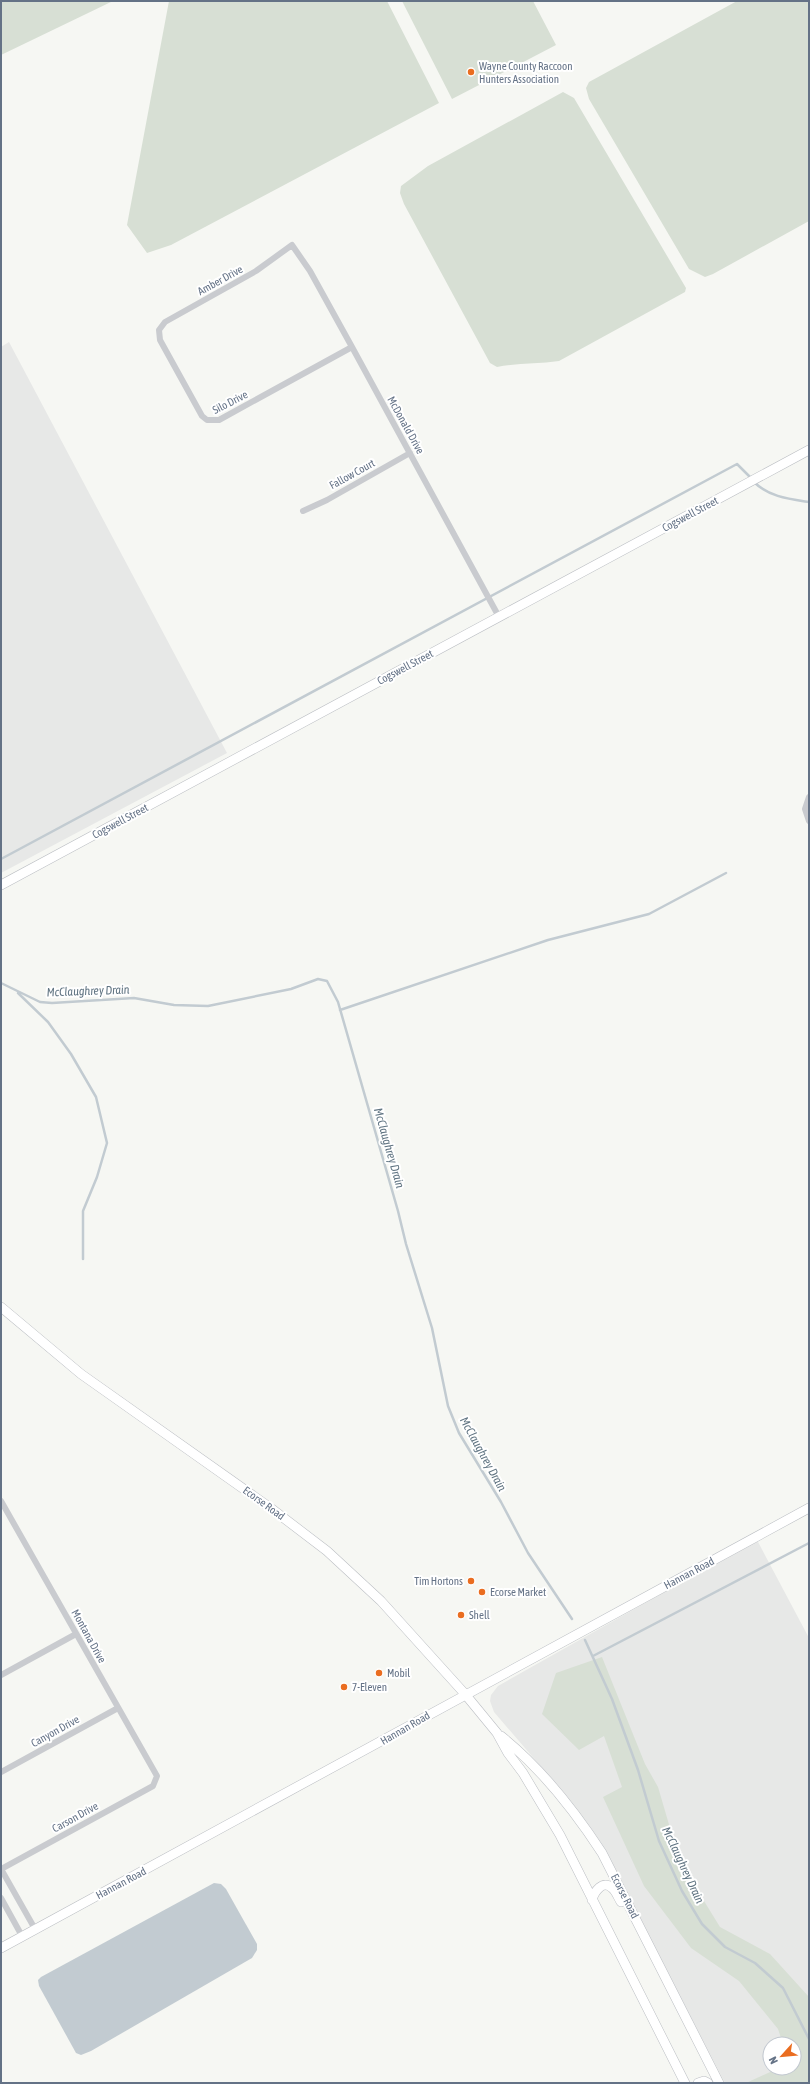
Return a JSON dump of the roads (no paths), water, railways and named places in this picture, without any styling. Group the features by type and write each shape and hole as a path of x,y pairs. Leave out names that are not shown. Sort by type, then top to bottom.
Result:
{"street":[{"name":"Amber Drive","path":"159,330 165,322 256,271 292,245"},
{"name":"McDonald Drive","path":"292,245 310,271 499,617"},
{"name":"Silo Drive","path":"159,330 160,340 202,416 213,422 220,420 352,347"},
{"name":"Cogswell Street","path":"1,885 809,450"},
{"name":"Fallow Court","path":"303,511 327,500 410,453"},
{"path":"807,800 805,810 809,821"},
{"name":"Ecorse Road","path":"1,1308 81,1374 272,1509 327,1551 381,1601 465,1694 496,1733 540,1801 592,1900 684,2083"},
{"name":"Montana Drive","path":"1,1501 156,1773 157,1780"},
{"name":"Hannan Road","path":"1,1948 809,1508"},
{"path":"1,1675 76,1634"},
{"name":"Canyon Drive","path":"1,1772 118,1708"},
{"name":"Ecorse Road","path":"496,1733 534,1765 582,1822 602,1853 719,2083"},
{"name":"Carson Drive","path":"1,1869 153,1786 157,1780"},
{"path":"1,1869 34,1929"},
{"path":"592,1900 594,1892 598,1889 607,1885 612,1887 647,1953 658,1961"},
{"path":"1,1898 22,1936"},
{"path":"698,2083 704,2081 708,2083"}],"waterway":[{"path":"1,859 737,464 751,478"},
{"path":"754,482 766,491 773,494 809,502"},
{"path":"340,1010 548,940 649,914 726,873"},
{"name":"McClaughrey Drain","path":"1,983 40,1002 52,1003 134,998 174,1005 208,1006 291,989 318,979 327,981 338,1002 398,1211 406,1244 432,1328 448,1406 459,1433 501,1502 528,1553 572,1619"},
{"path":"18,993 48,1022 71,1054 96,1097 107,1143 97,1177 83,1211 83,1259"},
{"path":"593,1656 809,1543"},
{"name":"McClaughrey Drain","path":"585,1640 612,1699 638,1770 659,1841 682,1891 702,1924 725,1947 755,1963 783,1988 809,2039"}],"place":[{"name":"Wayne County Raccoon Hunters Association","path":"471,72"},
{"name":"Tim Hortons","path":"471,1581"},
{"name":"Ecorse Market","path":"482,1592"},
{"name":"Shell","path":"461,1615"},
{"name":"Mobil","path":"379,1673"},
{"name":"7-Eleven","path":"344,1687"}]}
